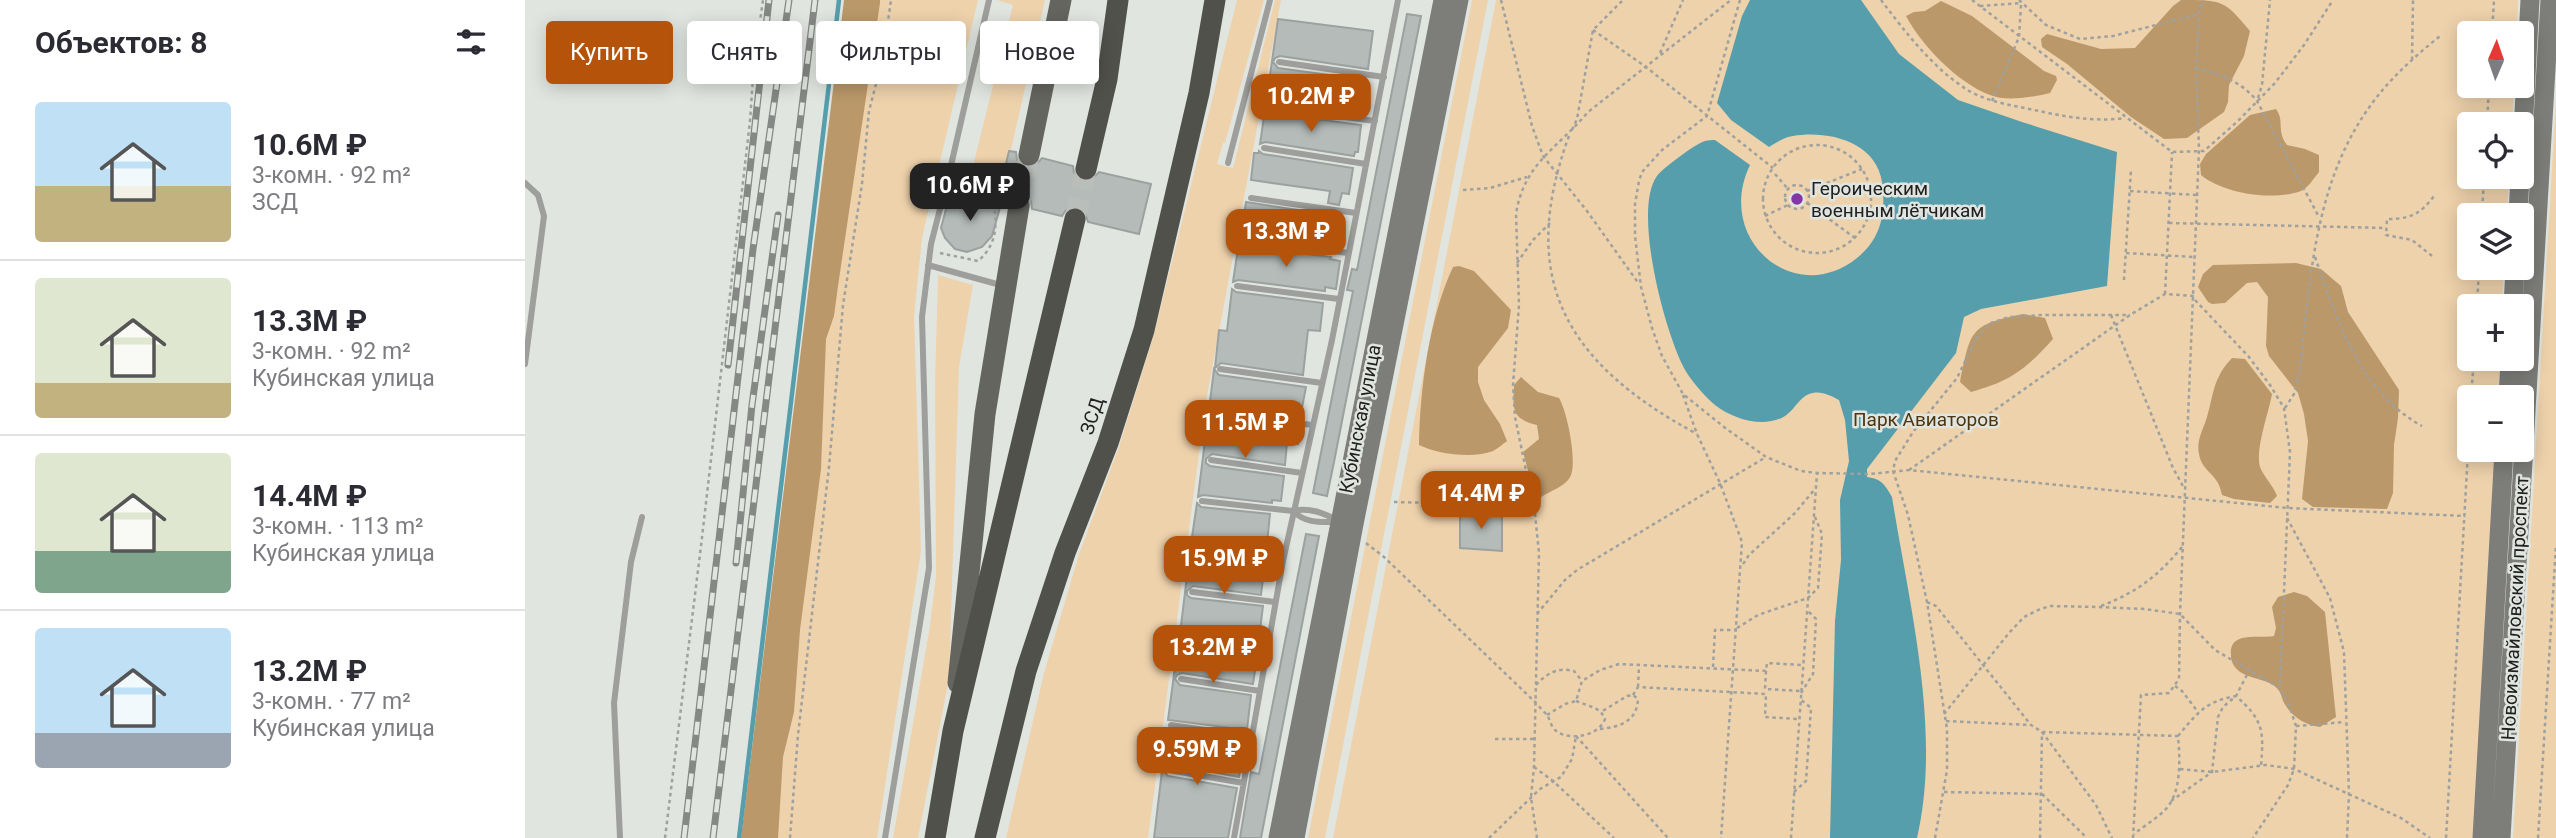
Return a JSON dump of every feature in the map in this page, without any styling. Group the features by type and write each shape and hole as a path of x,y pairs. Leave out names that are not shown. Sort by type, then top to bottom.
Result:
{"highway":[{"path":"1086,169 1107,79 1118,0"},
{"name":"ЗСД","path":"985,838 1026,671 1065,553 1108,443 1144,330 1199,93 1215,0"},
{"path":"935,838 953,731 1075,219"}],"main road":[{"path":"1029,155 1061,0"},
{"path":"1199,93 1225,0"},
{"name":"Кубинская улица","path":"1295,838 1347,523 1443,0"},
{"name":"Кубинская улица","path":"1278,838 1459,0"},
{"path":"2524,112 2531,0"},
{"name":"Новоизмайловский проспект","path":"2501,838 2550,0"},
{"path":"953,731 985,414 1019,206"},
{"name":"Новоизмайловский проспект","path":"2482,838 2503,462"}],"lane":[{"path":"885,838 929,568 922,331 928,265 989,0"},
{"path":"1228,163 1270,0"},
{"path":"1234,838 1283,561 1322,383 1398,0"},
{"path":"1279,62 1384,77"},
{"path":"1270,107 1375,121"},
{"path":"1264,148 1366,164"},
{"path":"525,183 538,195 544,216 525,364"},
{"path":"1251,198 1356,213"},
{"path":"1246,240 1348,253"},
{"path":"928,265 1006,286"},
{"path":"1237,286 1339,299"},
{"path":"1220,369 1322,383"},
{"path":"1213,414 1313,425"},
{"path":"1211,460 1302,473"},
{"path":"1202,501 1293,511 1304,509 1322,512 1347,523"},
{"path":"1293,511 1301,519 1319,523 1347,523"},
{"path":"620,838 614,703 631,562 642,517"},
{"path":"1195,548 1283,561"},
{"path":"1192,592 1275,602"},
{"path":"1185,636 1268,645"},
{"path":"1181,680 1260,691"},
{"path":"1171,725 1253,737"},
{"path":"1168,770 1244,783"}],"path":[{"path":"664,838 707,492 763,0"},
{"path":"790,838 798,735 829,467 842,318 862,184 869,111 887,37 891,0"},
{"path":"1501,0 1532,126 1543,156 1587,211 1641,287"},
{"path":"1623,0 1593,30 1577,119 1557,174 1550,223 1552,278 1561,308 1588,351 1618,381 1676,422 1697,433"},
{"path":"1658,56 1683,0"},
{"path":"1537,838 1531,797 1539,554 1533,505 1518,438 1513,385 1519,318 1516,214 1518,197 1527,177 1543,156 1571,133 1588,112 1731,0"},
{"path":"1721,838 1742,542 1683,394 1662,356 1649,319 1641,287 1635,236 1635,204 1643,172 1663,150 1707,116 1740,0"},
{"path":"1881,0 1922,50 1940,68 1972,92 1992,101 2061,116 2106,120 2125,118"},
{"path":"1972,0 2172,152 2204,150 2257,101 2275,83 2304,45 2333,0"},
{"path":"2133,836 2141,695 2165,695 2172,692 2179,679 2199,149 2196,68 2199,14 2203,0"},
{"path":"2257,101 2262,85 2270,0"},
{"path":"2411,60 2413,0"},
{"path":"2493,21 2494,0"},
{"path":"1992,101 2019,37 2020,1"},
{"path":"1980,6 2020,1 2046,25 2080,38 2113,36 2199,14"},
{"path":"1593,30 1646,67 1773,168"},
{"path":"2284,408 2294,394 2298,376 2318,226 2339,160 2368,108 2411,60 2440,36"},
{"path":"2196,68 2219,74 2247,88 2257,101 2320,220"},
{"path":"1824,146 1846,153 1862,169 1870,189 1870,211 1862,230 1855,238 1836,250 1815,254 1794,248 1776,235 1765,216 1763,196 1773,168 1781,159 1801,148 1824,146"},
{"path":"2165,294 2172,152"},
{"path":"1807,191 1862,169"},
{"path":"2124,280 2131,170"},
{"path":"1775,174 1788,189"},
{"path":"1463,190 1490,188 1527,177"},
{"path":"930,251 978,261 990,251 997,218 992,197 945,186"},
{"path":"1788,189 1800,186 1807,191"},
{"path":"1788,189 1785,197 1788,205"},
{"path":"2130,190 2197,195"},
{"path":"1765,216 1788,205 1800,209 1807,203 1807,191"},
{"path":"2432,256 2412,240 2386,235 2386,228 2387,219 2415,216 2434,196"},
{"path":"1807,203 1855,238"},
{"path":"1517,263 1533,240 1550,223"},
{"path":"2169,223 2386,228"},
{"path":"2126,253 2195,257"},
{"path":"2313,254 2332,305 2361,367 2395,409 2422,426"},
{"path":"1909,470 2130,315 2165,294 2194,296"},
{"path":"2194,296 2196,303 2249,357 2275,391 2284,408 2290,453 2280,688 2296,726 2294,769 2288,785 2253,838"},
{"path":"2111,315 2173,468 2186,491"},
{"path":"1935,838 1947,770 1946,721 1927,602 1908,515 1893,471 1898,453 1957,378 1977,337 1991,323 2008,317 2130,315"},
{"path":"1683,394 1724,428 1766,457 1801,471 1870,474 1909,470 2287,508 2465,516"},
{"path":"1537,614 1565,580 1577,570 1766,457"},
{"path":"2446,838 2468,462"},
{"path":"1791,838 1817,473"},
{"path":"1742,567 1749,555 1794,514 1816,488"},
{"path":"1394,502 1533,505"},
{"path":"1713,668 1715,630 1737,629 1758,615 1808,598 1818,588 1822,534 1814,515"},
{"path":"2287,518 2330,598 2340,630 2346,676 2349,794 2347,838"},
{"path":"2539,838 2556,545"},
{"path":"2098,607 2141,588 2183,547"},
{"path":"1384,557 1535,702 1547,715 1555,730 1576,736 1588,735 1599,729 1617,728 1631,719 1638,704 1633,695"},
{"path":"1927,602 1936,606 2031,725 2042,732 2096,805 2112,838"},
{"path":"1944,714 2017,625 2038,610 2050,606 2145,609 2180,614 2215,650 2280,688"},
{"path":"1800,695 1813,674 1816,619 1807,610"},
{"path":"1798,719 1765,717 1766,671 1767,663 1802,665"},
{"path":"1576,701 1582,681 1600,670 1619,664 1766,671"},
{"path":"1601,712 1633,695 1638,687 1639,665"},
{"path":"1536,685 1550,672 1559,670 1574,671 1582,681"},
{"path":"2213,772 2218,717 2223,707 2236,695 2249,671"},
{"path":"2175,686 2199,712"},
{"path":"1638,687 1766,694"},
{"path":"1765,689 1800,695 1811,708 1806,781 1794,792"},
{"path":"2133,836 2166,809 2171,801 2181,769 2178,736 2199,712 2216,699 2236,695"},
{"path":"2236,695 2252,710 2261,724 2261,766"},
{"path":"1547,715 1576,701 1601,712 1605,719 1599,729"},
{"path":"1946,721 2031,725"},
{"path":"2296,726 2346,722"},
{"path":"2042,732 2178,736"},
{"path":"2040,838 2042,732"},
{"path":"1489,838 1531,797 1568,769 1576,736"},
{"path":"1576,736 1668,838"},
{"path":"1495,739 1534,739"},
{"path":"2181,769 2213,772 2261,766 2294,769 2401,818 2430,838"},
{"path":"1534,767 1553,781 1614,838"},
{"path":"2171,801 2213,772"},
{"path":"1944,792 2042,794 2087,838"}],"green space":[{"path":"845,0 978,0 966,51 966,21 842,21"},
{"path":"997,0 1045,0 1040,21 1009,21 1013,5"},
{"path":"1237,0 1264,0 1217,164 1233,168 1275,0 1281,0 1206,401 1148,838 1006,838 1044,673 1079,554 1119,447 1154,334"},
{"path":"1472,0 1488,0 1325,838 1308,838"},
{"name":"Парк Авиаторов","path":"1496,0 2518,0 2517,21 2457,21 2457,98 2513,98 2513,112 2457,112 2457,189 2508,189 2508,203 2457,203 2457,280 2503,280 2503,294 2457,294 2457,371 2499,371 2499,385 2457,385 2457,462 2494,462 2475,838 1333,838"},
{"path":"835,84 958,84 922,238 914,316 921,551 877,838 744,838"},
{"path":"993,84 1026,84 1001,194 968,186"},
{"path":"2556,100 2556,838 2513,838"},
{"path":"938,275 973,285 959,367 949,679 918,838 893,838 936,577 935,381"}],"shaded area":[{"path":"844,0 880,0 877,21 841,21"},
{"path":"2181,0 2206,0 2221,4 2234,13 2250,31 2244,56 2229,85 2228,102 2224,112 2187,138 2164,139 2131,117 2042,47 2041,39 2047,34 2101,49 2135,48"},
{"path":"1941,1 1972,16 2044,71 2056,76 2057,80 2050,93 2020,98 1997,97 1978,89 1954,73 1931,51 1906,16 1925,11"},
{"path":"834,84 868,84 834,316 826,339 821,469 800,630 794,712 783,757 778,838 741,838"},
{"path":"2276,109 2287,145 2319,155 2319,172 2306,188 2290,194 2249,194 2222,187 2201,175 2200,164 2206,154 2250,115"},
{"path":"2296,263 2321,269 2341,286 2348,312 2399,390 2393,493 2387,509 2313,507 2302,499 2308,441 2304,414 2298,393 2269,356 2266,346 2268,297 2257,282 2247,283 2225,303 2212,304 2198,287 2203,274 2213,265"},
{"path":"1459,266 1474,271 1511,310 1508,328 1478,367 1478,382 1484,400 1500,424 1507,441 1493,451 1476,455 1445,453 1419,445 1421,400 1432,331 1453,267"},
{"path":"2023,314 2045,318 2053,339 2017,373 1971,392 1960,382 1967,351 1975,333 1992,322"},
{"path":"2232,358 2245,359 2272,394 2259,459 2260,467 2277,496 2270,503 2222,495 2220,487 2203,465 2199,454 2199,440 2215,386 2221,372"},
{"path":"1521,377 1538,392 1559,398 1570,436 1573,458 1571,475 1561,486 1540,498 1533,489 1523,452 1539,439 1537,425 1522,420 1514,407 1514,385"},
{"path":"2294,592 2307,596 2325,612 2336,717 2320,727 2295,716 2287,708 2276,687 2240,672 2231,659 2231,648 2239,639 2274,636 2276,628 2272,607 2278,597"}],"water":[{"path":"1750,0 1861,0 1899,54 1958,100 2117,152 2107,286 1981,309 1964,317 1956,353 1867,469 1867,477 1883,483 1892,497 1920,667 1926,755 1924,797 1917,838 1830,838 1835,621 1841,560 1840,500 1849,461 1845,420 1839,400 1823,393 1808,394 1785,416 1768,422 1749,421 1715,405 1690,377 1676,351 1654,271 1648,215 1650,193 1660,172 1687,151 1706,141 1715,140 1750,165 1742,193 1743,218 1752,241 1767,258 1786,270 1809,275 1833,271 1857,258 1877,233 1883,204 1882,182 1878,168 1860,148 1848,141 1820,135 1793,136 1769,147 1731,120 1717,103 1742,16"}],"building":[{"path":"1407,14 1421,16 1327,496 1313,493 1353,291 1347,290 1352,269 1357,270"},
{"path":"1278,19 1373,31 1368,69 1280,56 1273,62 1278,68 1367,80 1363,114 1271,101 1266,103"},
{"path":"1265,110 1269,113 1361,125 1358,152 1355,152 1354,156 1265,142 1260,144"},
{"path":"1009,151 1016,152 1017,160 1026,168 1034,167 1042,158 1073,166 1074,173 1082,182 1090,181 1099,172 1151,184 1139,234 1088,222 1084,210 1077,206 1066,210 1062,216 1032,209 1031,201 1022,193 1014,194 1006,203 997,201"},
{"path":"1259,151 1263,154 1353,168 1349,194 1342,193 1339,205 1328,203 1330,191 1251,180 1254,153"},
{"path":"967,197 1001,204 992,236 982,247 967,252 955,249 945,238 941,228 946,209 953,201"},
{"path":"1246,202 1338,216 1332,245 1247,234 1241,237"},
{"path":"1241,242 1245,246 1331,257 1330,259 1340,261 1336,289 1325,287 1325,291 1238,280 1233,282"},
{"path":"1232,289 1236,292 1323,303 1320,331 1308,330 1303,375 1221,363 1215,368 1219,330 1227,331"},
{"path":"1214,369 1219,375 1306,387 1300,418 1214,408 1209,410"},
{"path":"1208,417 1212,420 1299,429 1298,444 1287,442 1285,465 1212,454 1206,459 1210,466 1284,476 1281,501 1272,500 1272,503 1203,495 1198,497"},
{"path":"1197,503 1201,507 1270,514 1266,553 1196,542 1191,544"},
{"path":"1502,512 1502,551 1460,548 1460,514"},
{"path":"1306,534 1319,536 1261,838 1240,838 1251,772 1259,774"},
{"path":"1190,551 1194,554 1274,565 1272,579 1263,578 1261,595 1193,586 1187,591 1191,598 1263,606 1259,638 1186,630 1180,634"},
{"path":"1179,637 1184,642 1258,650 1253,684 1182,673 1175,679 1180,685 1251,695 1247,730 1168,720"},
{"path":"1167,729 1245,742 1239,777 1170,764 1163,770 1168,776 1237,788 1228,838 1154,838"}],"waterway":[{"path":"739,838 839,0"}],"tunnel":[{"path":"1019,206 1029,155"},
{"path":"1075,219 1086,169"}],"railway":[{"path":"728,365 769,0"},
{"path":"684,838 753,249 789,0"},
{"path":"713,838 815,0"},
{"path":"736,563 752,405 778,215"}],"place":[{"name":"Героическим военным лётчикам","path":"1797,199"}]}
